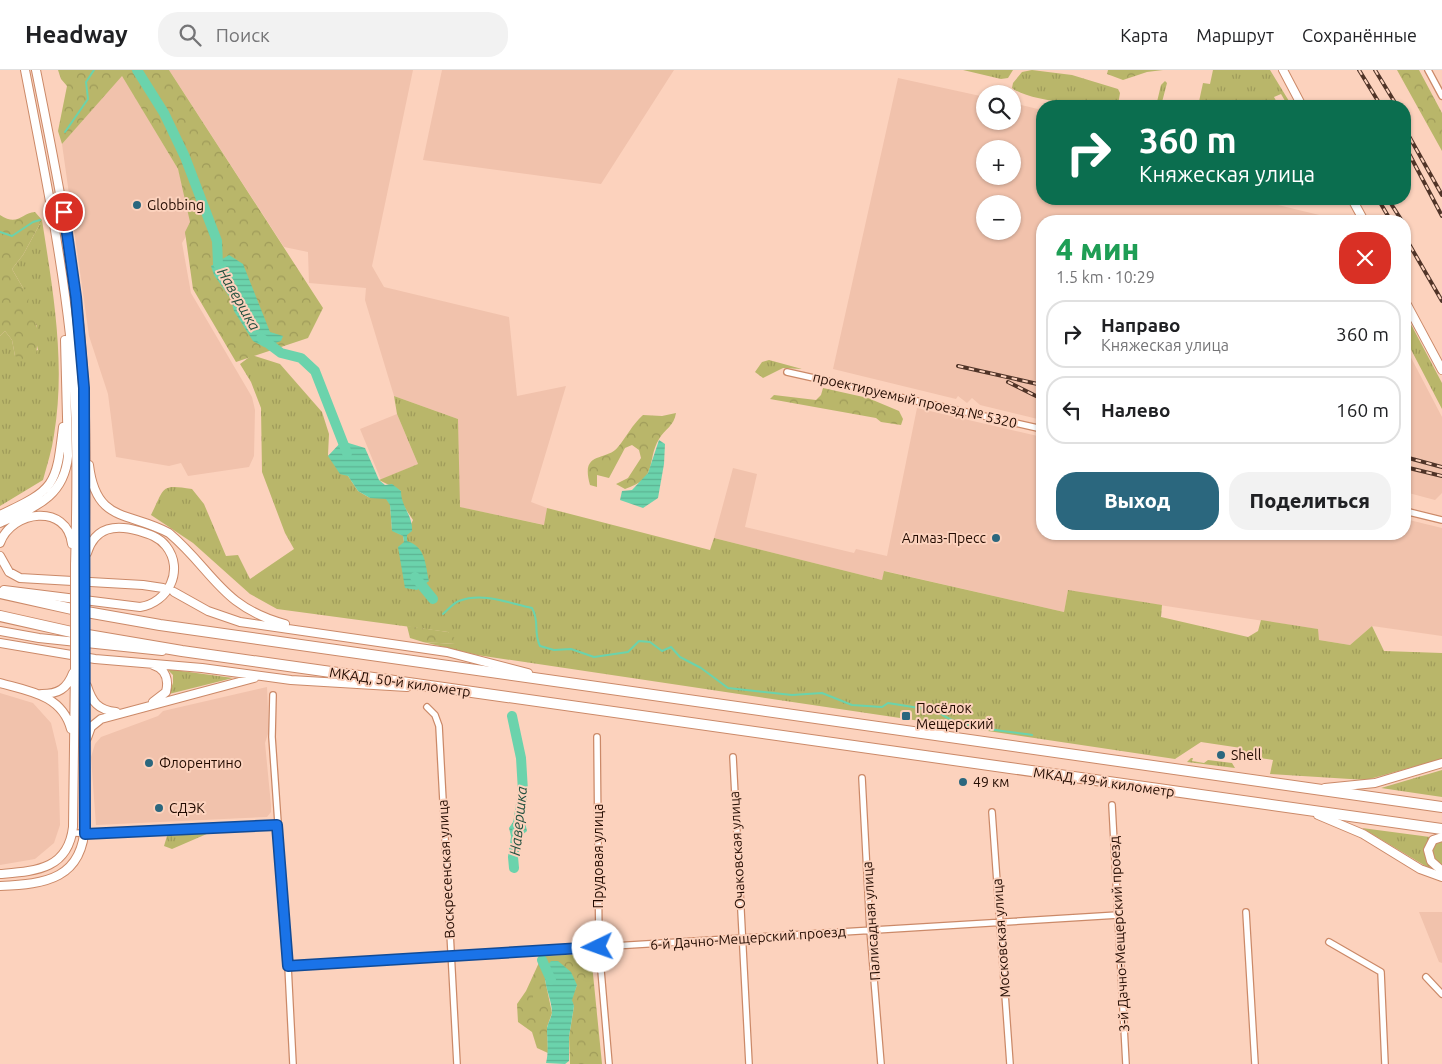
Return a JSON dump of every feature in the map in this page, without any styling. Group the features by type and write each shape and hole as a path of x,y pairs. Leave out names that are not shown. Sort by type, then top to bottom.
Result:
{"highway":[{"name":"МКАД, 50-й километр","path":"0,591 39,602 160,625 770,712"},
{"name":"МКАД, 50-й километр","path":"0,616 118,641 182,651 767,734"},
{"name":"МКАД, 49-й километр","path":"770,712 1442,807"},
{"name":"МКАД, 49-й километр","path":"767,734 1442,829"}],"main road":[{"path":"0,874 46,867 63,855 72,833 75,565 74,412 70,334 52,208 25,70"},
{"path":"0,886 31,885 60,876 74,862 85,834 85,431 82,365 71,261 36,70"},
{"path":"1283,70 1299,100"},
{"path":"0,523 41,503 60,483 68,456 65,300"},
{"path":"1411,312 1442,370"},
{"path":"0,515 35,498 55,476 59,464 66,397"},
{"path":"85,431 93,485 105,506 122,517 159,528 169,533 225,593 239,604 272,621 309,631"},
{"path":"0,543 6,531 15,524 33,516 48,514 60,520 70,532 75,565"},
{"path":"0,591 140,607 154,603 160,598 170,587 173,575 170,552 160,540 152,535 122,527 106,529 94,539 85,565"},
{"path":"0,556 9,572 20,578 144,585 163,588"},
{"path":"174,592 224,618 260,626 309,631 447,652 564,683"},
{"path":"0,631 151,651 182,651"},
{"path":"0,643 86,658 202,668 263,677 459,691"},
{"path":"146,663 162,670 167,681 166,692 148,705"},
{"path":"40,694 52,694 63,689 72,676 75,667"},
{"path":"84,750 87,735 95,723 118,713 263,677"},
{"path":"85,679 94,703 103,710 118,713"},
{"path":"0,683 40,694 50,699 65,713 74,740"},
{"path":"1314,789 1375,782 1442,763"},
{"path":"1309,811 1363,834 1416,867 1442,877"},
{"path":"1442,837 1434,840 1428,850 1432,864 1442,871"}],"street":[{"path":"1428,70 1442,96"},
{"name":"проектируемый проезд № 5320","path":"787,372 1036,428"},
{"path":"1411,512 1442,520"},
{"path":"273,695 272,737 288,966 292,1064"},
{"name":"Воскресенская улица","path":"427,707 434,715 439,726 457,1064"},
{"name":"Прудовая улица","path":"597,737 598,947 609,1064"},
{"name":"Очаковская улица","path":"733,757 748,1064"},
{"name":"Палисадная улица","path":"862,778 870,930 881,1064"},
{"name":"3-й Дачно-Мещерский проезд","path":"1112,804 1126,1064"},
{"name":"Московская улица","path":"992,812 1010,1064"},
{"path":"72,833 85,834 277,825"},
{"path":"1246,912 1255,1064"},
{"name":"6-й Дачно-Мещерский проезд","path":"288,966 1118,915"},
{"path":"1329,942 1381,972 1385,1064"},
{"path":"1426,977 1442,994"}],"shaded area":[{"path":"169,70 413,70 372,266 384,287 509,317 517,396 566,386 531,502 547,508 545,525 459,507 458,419 394,396 365,300 366,288 309,283 308,252 284,247"},
{"path":"442,70 674,70 601,184 423,160"},
{"path":"122,75 178,169 194,223 182,243 191,293 252,397 255,410 254,456 249,467 188,476 181,463 169,466 116,457 108,394 89,336 62,144"},
{"path":"898,78 976,95 976,130 1021,130 1021,105 1036,109 1036,205 1278,205 1319,215 1036,215 1036,419 980,405 972,398 967,403 958,396 956,399 833,369"},
{"path":"1411,358 1442,417 1442,493 1435,500 1411,494"},
{"path":"917,408 1036,436 1036,540 1411,540 1411,520 1442,528 1442,636 1372,626 1350,645 1319,640 1317,629 1068,591 1064,612 885,571 882,580 714,538 733,468 757,474 745,527 854,553 856,549 887,556"},
{"path":"397,414 418,464 381,480 360,429"},
{"path":"267,687 269,731 265,743 271,812 267,817 96,825 91,757 95,744 101,737 158,716 163,711"},
{"path":"0,693 33,703 51,723 58,752 60,825 54,843 35,859 0,865"},
{"path":"1419,912 1442,912 1442,963 1439,962"}],"green space":[{"path":"58,70 169,70 323,308 308,338 236,362 193,289 185,232 190,222 178,169 122,76 62,144 58,131 67,86 61,79"},
{"path":"963,70 1013,70 1008,78 1001,79"},
{"path":"1032,70 1072,75 1118,89 1120,93 1119,100 1049,100 1021,93 1021,85 1013,85 1022,72"},
{"path":"1108,70 1163,70 1147,72 1123,80 1107,74"},
{"path":"1213,70 1270,70 1288,100 1284,100 1281,94 1274,97 1276,100 1199,100 1203,83 1210,84"},
{"path":"1397,70 1419,70 1442,113 1442,151"},
{"path":"1165,81 1167,83 1163,100 1157,100 1161,85"},
{"path":"35,212 42,220 23,255 12,269 23,288 30,294 28,307 36,324 37,332 37,349 34,364 15,356 12,340 5,331 0,336 0,215 15,220"},
{"path":"42,220 57,327 59,381 54,435 43,480 0,506 0,336 5,331 12,340 15,356 38,350 35,337 37,326 28,311 23,288 12,269 23,255"},
{"path":"1411,324 1442,383 1442,409 1411,350"},
{"path":"252,355 280,364 322,412 329,434 328,455 348,476 358,491 370,498 386,498 390,504 392,530 403,536 404,542 407,541 406,535 413,520 401,502 401,491 379,480 418,464 397,414 394,396 458,419 460,507 544,525 547,508 710,550 714,538 882,580 884,571 1064,612 1068,590 1162,605 1161,617 1248,637 1258,631 1261,620 1318,629 1319,640 1350,645 1372,626 1384,651 1442,653 1442,759 1366,780 1270,774 1273,760 1246,756 1241,748 1201,742 1175,759 477,655 423,642 455,644 448,632 277,609 250,594 193,543 151,515 165,490 174,487 192,489 204,504 226,556 238,555 250,579 294,549 285,533 262,472 261,408 251,382 240,364"},
{"path":"769,360 802,369 783,368 763,378 755,372 762,362"},
{"path":"823,388 868,398 899,411 903,419 901,425 881,422 876,418 770,399 774,395 816,400 821,395"},
{"path":"676,413 671,424 655,447 650,468 643,480 625,489 616,484 628,478 641,458 639,450 632,445 625,448 609,478 597,475 597,487 590,485 588,466 591,462 596,458 613,452 643,415 662,416"},
{"path":"407,626 448,632 459,642 455,644 423,642 410,638"},
{"path":"167,669 233,678 169,694 173,683 173,675"},
{"path":"1193,758 1192,761 1204,763 1208,760 1232,763 1235,768 1187,762"},
{"path":"1442,770 1442,797 1381,788"},
{"path":"1362,828 1430,837 1425,856 1432,870"},
{"path":"209,833 172,849 164,846 167,836"},
{"path":"1442,841 1442,867 1436,861 1433,853 1436,842"},
{"path":"591,954 602,1064 570,1064 569,1037 574,1006 571,1000 577,985 545,980 552,1013 547,1027 548,1053 537,1048 532,1032 518,1022 517,1004 526,991 542,956"},
{"path":"533,990 543,990 543,1006 533,1006"}],"water":[{"path":"229,255 243,264 270,332 283,336 281,341 264,347 253,341 234,311 231,299 214,275 211,266"},
{"path":"659,440 665,444 664,464 658,498 643,508 620,500 622,491 632,490 648,473"},
{"path":"342,441 365,448 379,480 385,485 392,484 401,491 412,525 412,531 407,535 407,541 418,547 424,557 429,581 417,590 405,588 398,547 404,542 403,536 392,531 390,505 386,499 370,498 358,491 348,476 340,474 328,456"},
{"path":"519,813 524,818 527,831 521,836 511,836 509,828"},
{"path":"551,961 558,961 571,972 577,985 572,1000 574,1006 569,1037 569,1061 565,1064 546,1063 548,1050 547,1028 552,1013 545,974"}],"waterway":[{"path":"65,132 88,99 86,82 94,70"},
{"name":"Навершка","path":"137,70 164,113 185,157 217,241 218,264 225,273"},
{"path":"0,232 12,236 33,222 40,220"},
{"name":"Навершка","path":"261,338 281,353 301,358 315,371 347,453"},
{"name":"Навершка","path":"415,577 433,599"},
{"path":"443,614 459,601 477,598 495,599 532,608 536,618 537,636 540,646 554,650 571,649 594,657 628,652 639,641 650,642 662,651 671,647 680,657 701,668 728,688 792,695 822,693 852,705 882,707 888,703 938,711 945,717 968,725 1032,735"},
{"name":"Навершка","path":"512,716 521,758 523,791 513,857 514,868"},
{"name":"Навершка","path":"542,960 551,980"}],"railway":[{"path":"1359,70 1377,100"},
{"path":"1375,70 1393,100"},
{"path":"1411,140 1442,195"},
{"path":"1411,157 1442,216"},
{"path":"1382,205 1387,215"},
{"path":"1392,205 1398,215"},
{"path":"1411,247 1442,301"},
{"path":"958,366 1036,384"},
{"path":"1008,382 1036,396"},
{"path":"1411,459 1442,467"},
{"path":"1411,468 1442,476"}],"place":[{"name":"Globbing","path":"137,205"},
{"name":"Алмаз-Пресс","path":"996,538"},
{"name":"Посёлок Мещерский","path":"906,716"},
{"name":"Shell","path":"1221,755"},
{"name":"Флорентино","path":"149,763"},
{"name":"49 км","path":"963,782"},
{"name":"СДЭК","path":"159,808"}],"route":[{"path":"64,212 76,297 84,388 85,834 277,825 288,966 598,947"}]}
